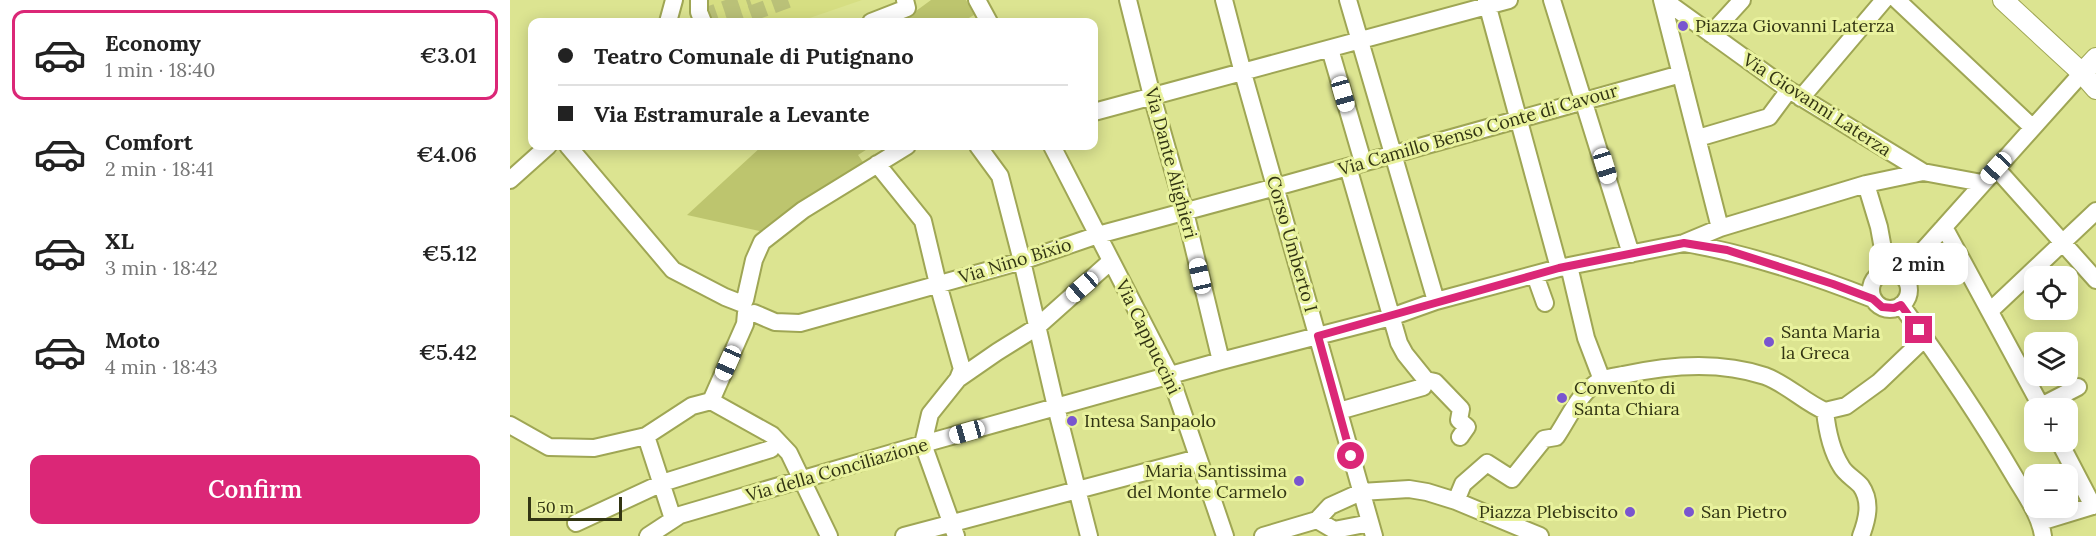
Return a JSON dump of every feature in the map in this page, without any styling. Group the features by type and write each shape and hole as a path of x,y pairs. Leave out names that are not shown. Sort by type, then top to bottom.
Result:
{"main road":[{"path":"2003,0 2082,73 2096,89"},
{"path":"2082,73 2096,58"}],"street":[{"path":"669,18 674,0"},
{"path":"699,0 701,18"},
{"path":"881,18 907,8 905,0"},
{"path":"977,0 987,18"},
{"name":"Via Dante Alighieri","path":"1128,0 1185,212 1221,361"},
{"name":"Corso Umberto I","path":"1224,0 1372,530"},
{"path":"1348,0 1436,302"},
{"path":"1098,111 1360,41 1487,3 1509,0"},
{"path":"1552,0 1585,100 1631,254"},
{"path":"1663,0 1720,228"},
{"name":"Via Giovanni Laterza","path":"1663,0 1795,94 1923,172 1982,183"},
{"path":"1711,34 1742,0"},
{"path":"1698,138 1769,117 1795,94 1884,0"},
{"path":"1897,0 2032,127"},
{"path":"1487,3 1518,118 1587,340 1602,380"},
{"path":"1330,49 1355,165 1399,343 1426,380 1435,382 1461,409 1459,420 1467,427 1460,437"},
{"path":"1873,299 1871,290 1885,274 1918,256 2082,73"},
{"name":"Via Camillo Benso Conte di Cavour","path":"1276,187 1681,74"},
{"path":"510,180 544,150"},
{"name":"Via Nino Bixio","path":"571,150 674,270 775,322 800,323 1022,261 1098,235 1276,187"},
{"path":"711,401 745,324 754,260 762,242 803,210 900,150"},
{"path":"981,150 1000,176 1089,536"},
{"name":"Via Cappuccini","path":"1054,150 1170,375 1225,536"},
{"path":"877,164 923,221 938,285 962,369 958,379"},
{"path":"1996,168 2096,280"},
{"path":"1684,243 1720,228 1866,184 1923,172"},
{"path":"1866,184 1879,226 1885,274"},
{"path":"1990,311 2096,211"},
{"path":"1944,227 2037,398"},
{"path":"1684,243 1727,250 1833,284 1873,299 1888,309 1901,305 1908,293 1908,284 1918,256"},
{"name":"Via della Conciliazione","path":"648,536 681,515 923,444 1221,361 1391,317 1436,302 1564,267 1684,243"},
{"path":"953,529 923,444 930,414 958,379 1037,327 1111,261"},
{"path":"1833,284 1885,274 1903,276 1908,284"},
{"path":"1535,275 1545,303"},
{"path":"1901,305 1947,368 1999,450 2041,529 2095,506 2065,452"},
{"path":"1825,411 1846,406 1872,387 1925,338"},
{"path":"1456,501 1463,484 1487,463 1512,479 1544,439 1556,437 1580,399 1602,380 1674,367 1726,368 1765,376 1791,389 1825,411 1834,454 1842,469 1861,486 1866,498 1869,514 1861,536"},
{"path":"1339,411 1423,387 1426,380"},
{"path":"2058,398 2078,387"},
{"path":"510,425 549,447 594,448 646,436 692,406 711,401 772,435 789,453 829,536"},
{"path":"646,436 674,519"},
{"path":"576,523 662,483 771,449"},
{"path":"904,536 953,529 1078,489 1198,458"},
{"path":"1263,536 1317,520 1330,506 1361,492 1409,489 1456,501 1540,536"},
{"path":"1317,520 1334,530 1372,530"}],"shaded area":[{"path":"704,0 862,0 810,18 710,18"},
{"path":"931,0 966,0 974,15 969,18 906,18"},
{"path":"758,150 866,150 858,155 865,165 786,212 768,233 687,215"}],"tunnel":[{"path":"701,17 750,0"},
{"path":"739,18 788,0"}],"place":[{"name":"Piazza Giovanni Laterza","path":"1683,26"},
{"name":"Santa Maria la Greca","path":"1769,342"},
{"name":"Convento di Santa Chiara","path":"1562,398"},
{"name":"Intesa Sanpaolo","path":"1072,421"},
{"name":"Maria Santissima del Monte Carmelo","path":"1299,481"},
{"name":"Piazza Plebiscito","path":"1630,512"},
{"name":"San Pietro","path":"1689,512"}],"route":[{"path":"1351,456 1318,336 1559,268 1684,243 1727,250 1833,284 1873,299 1888,309 1901,305 1919,330"}]}
